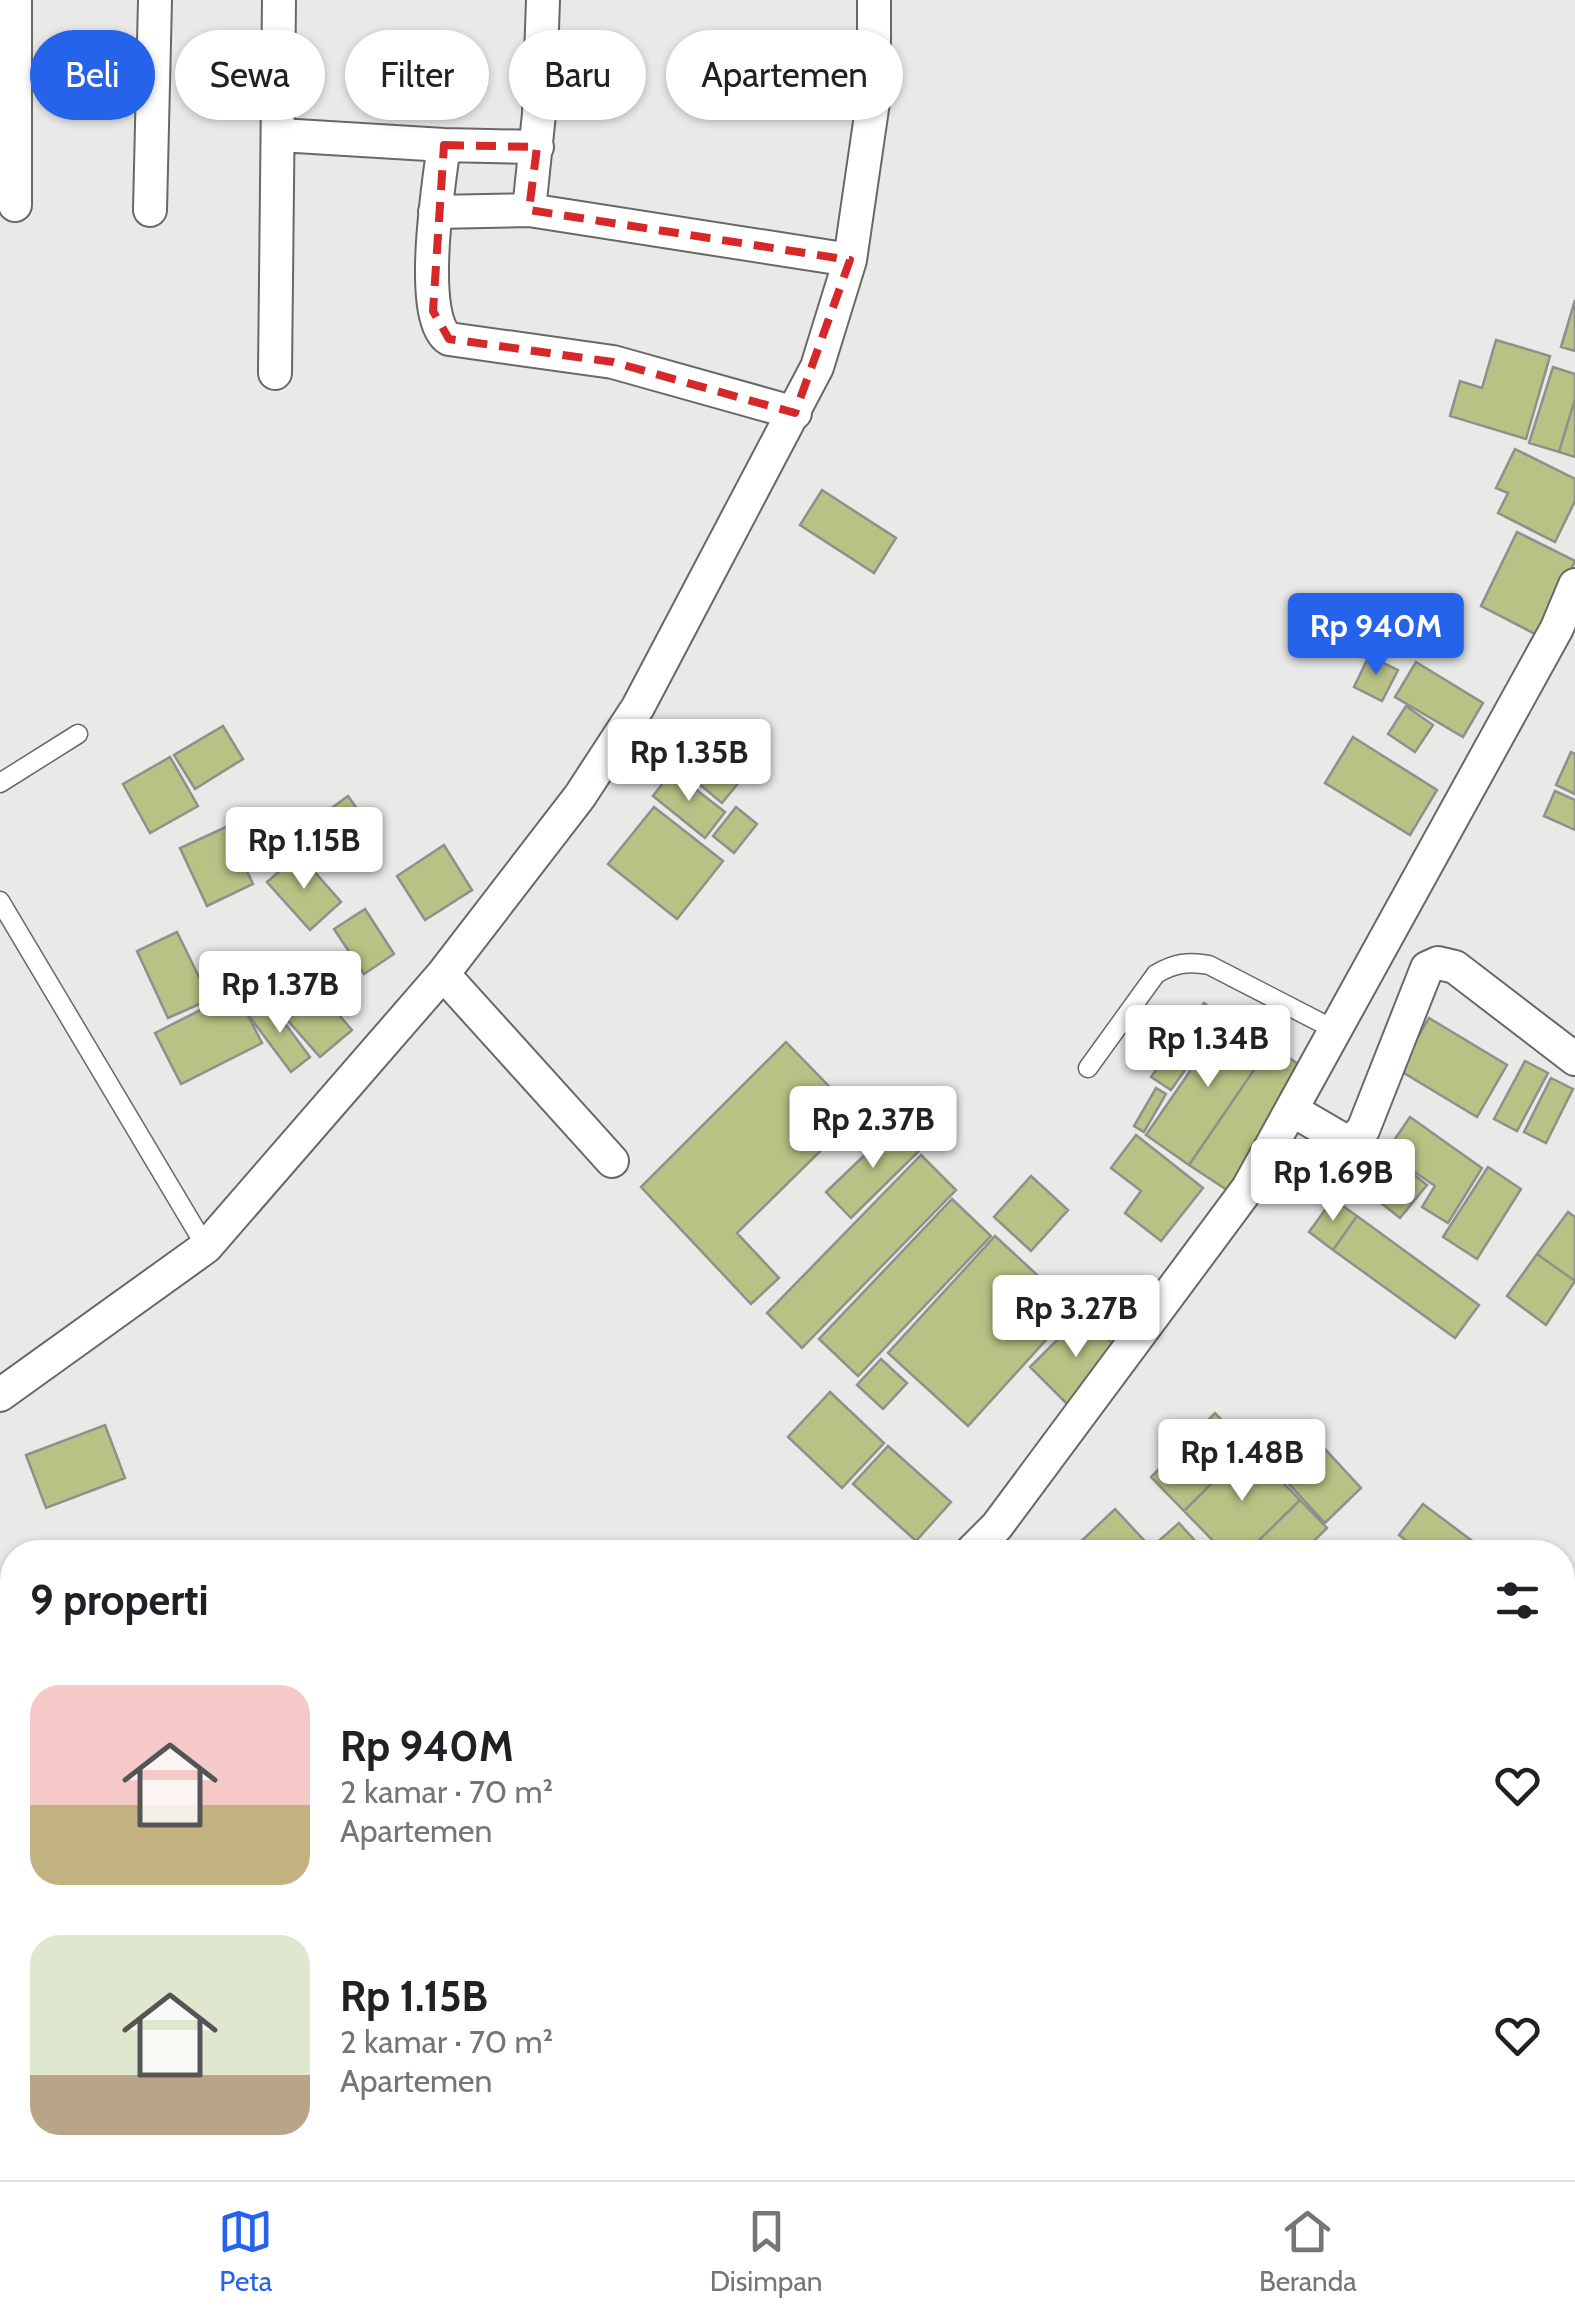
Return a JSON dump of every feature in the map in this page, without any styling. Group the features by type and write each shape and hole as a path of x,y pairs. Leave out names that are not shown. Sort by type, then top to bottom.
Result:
{"street":[{"path":"15,0 7,94 15,205"},
{"path":"150,210 156,0"},
{"path":"276,373 279,0"},
{"path":"529,210 536,147 542,0"},
{"path":"0,1395 206,1247 443,974 580,796 638,707 818,367 850,260 874,95 874,0"},
{"path":"280,135 536,147"},
{"path":"444,145 434,212 433,311 439,331 449,339 613,362 795,414"},
{"path":"434,212 529,210 850,260"},
{"path":"983,1540 998,1526 1248,1188 1566,633 1575,586"},
{"path":"1292,1110 1345,1140 1352,1140 1363,1130 1427,968 1438,963 1455,967 1575,1058"},
{"path":"443,974 612,1161"}],"lane":[{"path":"0,783 78,734"},
{"path":"0,901 206,1247"},
{"path":"1088,1068 1156,974 1170,966 1192,962 1210,965 1337,1031"}],"highlighted area":[{"path":"444,145 537,147 529,210 850,260 795,413 613,362 449,339 433,311"}],"building":[{"path":"1575,300 1575,351 1561,347"},
{"path":"1496,340 1550,356 1526,439 1450,416 1460,381 1482,388"},
{"path":"1553,367 1575,374 1575,399 1559,452 1529,443"},
{"path":"1575,399 1575,457 1559,452"},
{"path":"1515,449 1575,479 1575,501 1555,542 1498,513 1508,493 1496,488"},
{"path":"822,490 896,538 874,573 800,525"},
{"path":"1517,532 1575,561 1539,636 1481,606"},
{"path":"1369,656 1398,670 1382,701 1354,687"},
{"path":"1416,662 1483,703 1463,737 1395,697"},
{"path":"1406,706 1433,725 1415,752 1388,734"},
{"path":"699,721 753,765 722,803 669,759"},
{"path":"223,726 243,759 195,789 174,755"},
{"path":"1353,737 1437,790 1410,835 1325,783"},
{"path":"1571,752 1575,754 1575,794 1556,785"},
{"path":"170,757 198,806 150,833 123,784"},
{"path":"672,771 725,812 705,838 653,796"},
{"path":"1555,791 1575,800 1575,830 1544,816"},
{"path":"348,796 379,840 338,869 307,826"},
{"path":"654,807 723,861 677,919 608,864"},
{"path":"736,807 757,824 734,853 713,836"},
{"path":"226,827 253,884 207,906 180,848"},
{"path":"444,845 472,890 425,920 397,876"},
{"path":"299,854 341,902 310,930 267,882"},
{"path":"365,909 394,954 364,974 334,929"},
{"path":"177,932 201,981 221,972 229,991 168,1018 137,951"},
{"path":"314,986 352,1030 320,1057 282,1014"},
{"path":"236,992 262,1043 181,1084 155,1033"},
{"path":"268,1001 310,1057 291,1072 249,1016"},
{"path":"1204,1003 1223,1016 1171,1090 1151,1077"},
{"path":"1228,1016 1271,1045 1189,1165 1146,1135"},
{"path":"1429,1018 1507,1065 1477,1117 1399,1070"},
{"path":"786,1042 857,1115 737,1233 779,1278 751,1304 641,1187"},
{"path":"1271,1045 1308,1071 1227,1190 1189,1165"},
{"path":"1525,1061 1548,1073 1517,1131 1494,1119"},
{"path":"1551,1078 1573,1089 1546,1143 1524,1132"},
{"path":"1156,1088 1166,1094 1144,1132 1134,1126"},
{"path":"1410,1117 1482,1168 1448,1223 1422,1207 1435,1186 1386,1152"},
{"path":"896,1125 920,1150 851,1218 826,1192"},
{"path":"1136,1135 1203,1188 1161,1241 1125,1213 1141,1191 1111,1168"},
{"path":"1379,1152 1388,1159 1365,1189 1355,1181"},
{"path":"921,1155 956,1190 802,1348 767,1313"},
{"path":"1398,1162 1427,1185 1400,1218 1371,1195"},
{"path":"1488,1167 1521,1189 1477,1259 1443,1237"},
{"path":"1031,1176 1068,1210 1031,1251 994,1217"},
{"path":"952,1199 991,1236 858,1376 819,1339"},
{"path":"1333,1199 1357,1216 1333,1250 1309,1232"},
{"path":"1568,1212 1575,1217 1575,1281 1537,1254"},
{"path":"1357,1216 1479,1305 1455,1338 1333,1250"},
{"path":"995,1236 1074,1309 968,1426 888,1353"},
{"path":"1537,1254 1575,1281 1546,1325 1507,1296"},
{"path":"1083,1314 1122,1353 1069,1406 1030,1367"},
{"path":"881,1359 907,1383 883,1409 857,1385"},
{"path":"830,1392 884,1443 842,1488 788,1437"},
{"path":"1215,1413 1248,1447 1184,1511 1151,1477"},
{"path":"1298,1420 1361,1488 1325,1523 1262,1455"},
{"path":"105,1425 125,1478 46,1508 26,1455"},
{"path":"888,1446 951,1502 915,1540 853,1484"},
{"path":"1248,1447 1300,1500 1259,1540 1212,1540 1184,1511"},
{"path":"1300,1500 1327,1528 1315,1540 1259,1540"},
{"path":"1423,1504 1471,1540 1405,1540 1399,1535"},
{"path":"1115,1509 1144,1540 1082,1540"},
{"path":"1179,1523 1194,1540 1160,1540"}]}
